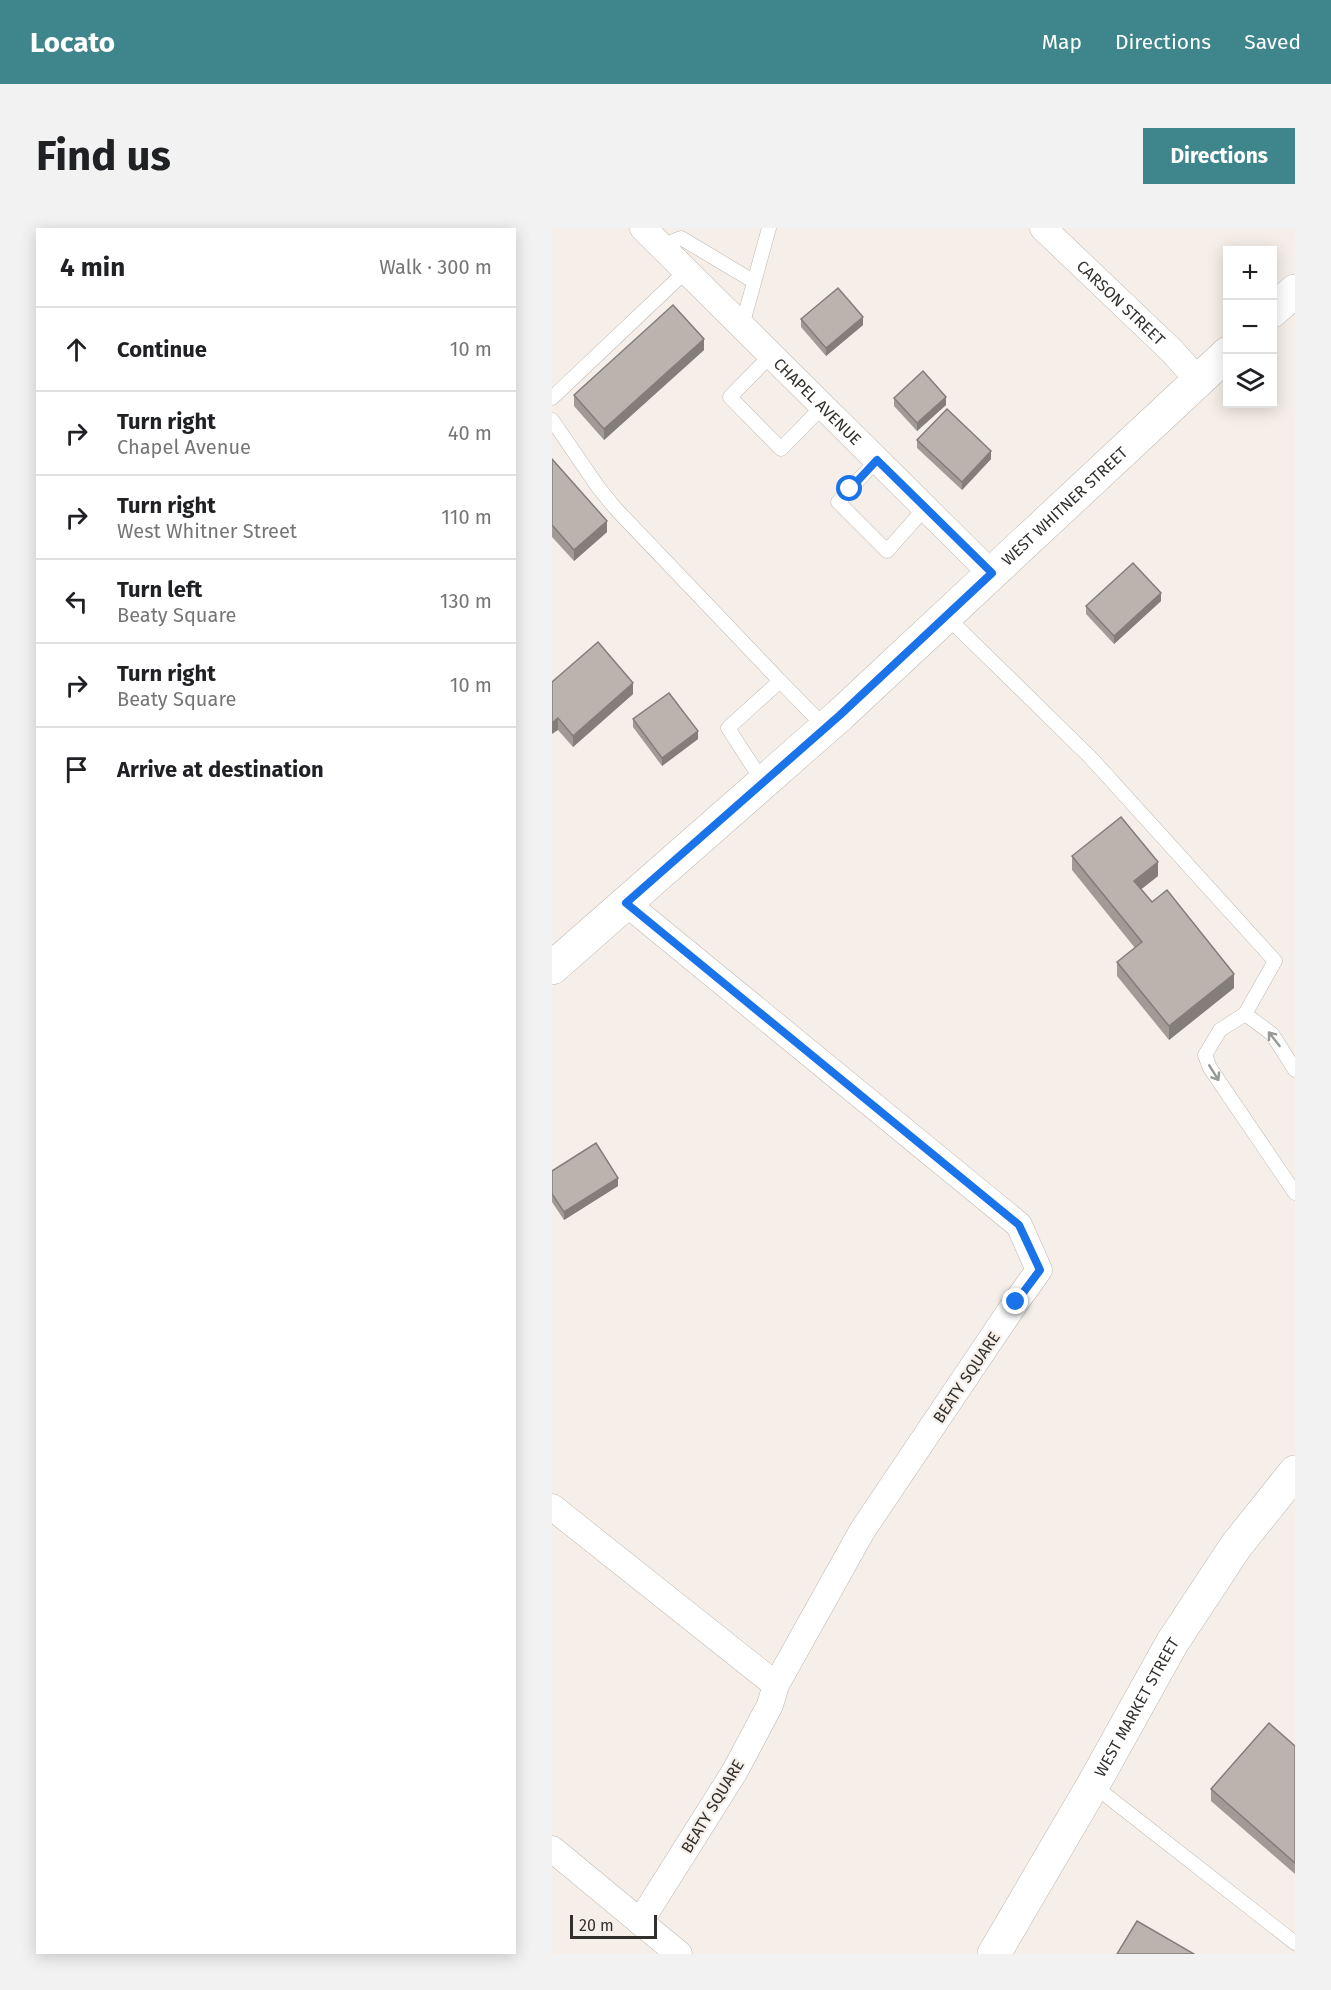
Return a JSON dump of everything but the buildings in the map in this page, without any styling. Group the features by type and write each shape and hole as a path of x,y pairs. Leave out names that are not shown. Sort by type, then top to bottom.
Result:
{"main road":[{"path":"1277,307 1295,291"},
{"name":"WEST WHITNER STREET","path":"555,961 626,903 826,728 1226,354"},
{"name":"WEST MARKET STREET","path":"994,1954 1093,1785 1172,1643 1236,1546 1295,1472"}],"street":[{"name":"CHAPEL AVENUE","path":"643,228 672,237 686,271 992,573"},
{"name":"CARSON STREET","path":"1043,228 1155,335 1198,380"},
{"name":"BEATY SQUARE","path":"626,903 1019,1225 1040,1270 1009,1312 862,1531 776,1685 770,1705 735,1771 640,1922"},
{"path":"552,1507 776,1685"},
{"path":"552,1849 679,1954"}],"lane":[{"path":"742,326 769,228"},
{"path":"672,237 753,281"},
{"path":"552,398 686,271"},
{"path":"771,355 730,397 774,442 782,449 823,406"},
{"path":"552,420 598,488 615,508 826,728"},
{"path":"877,460 838,502 887,551 925,508"},
{"path":"946,616 1091,758 1275,961 1245,1014 1220,1030 1205,1055 1209,1068 1295,1193"},
{"path":"763,782 728,728 780,681"},
{"path":"1245,1014 1272,1034 1295,1070"},
{"path":"1093,1785 1295,1943"}],"route":[{"path":"850,489 877,460 992,573 840,715 626,903 1019,1225 1040,1270 1016,1302"}]}
